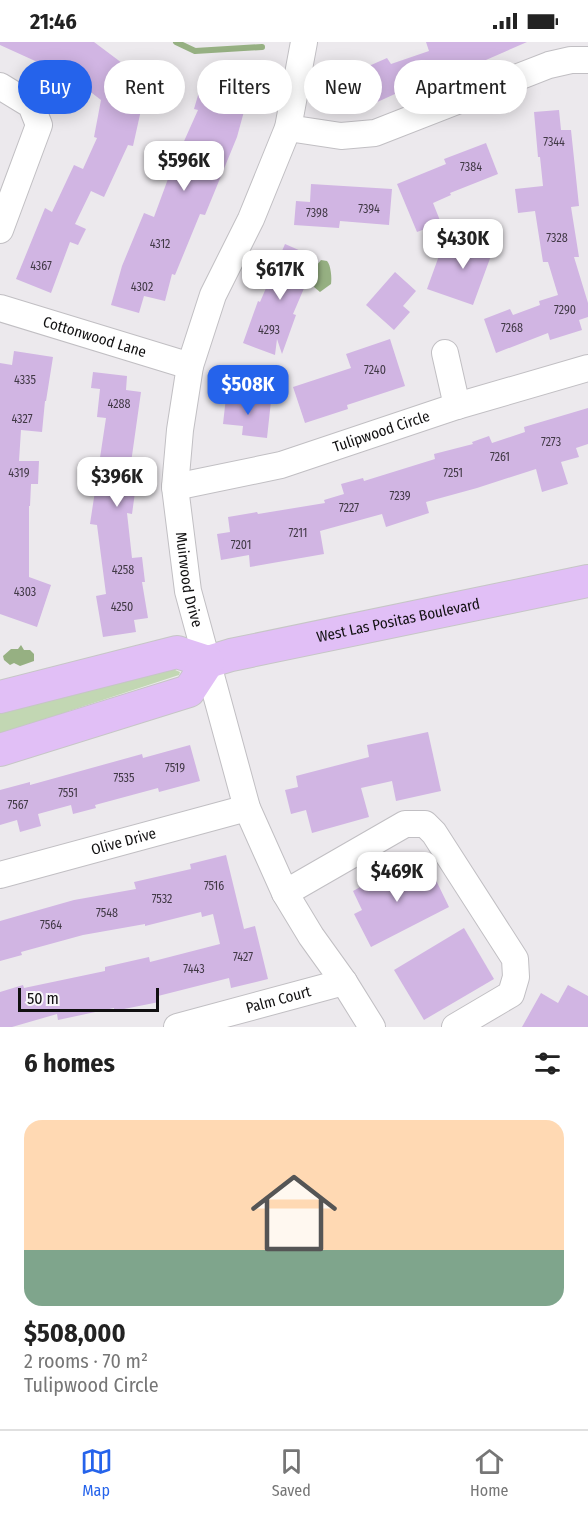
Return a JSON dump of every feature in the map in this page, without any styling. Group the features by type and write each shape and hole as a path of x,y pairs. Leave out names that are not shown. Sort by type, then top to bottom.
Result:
{"main road":[{"name":"West Las Positas Boulevard","path":"208,662 588,581"},
{"path":"0,697 177,652 208,662 189,692 0,750"}],"street":[{"name":"Muirwood Drive","path":"304,42 288,128 250,219 213,294 190,366 180,430 175,486 188,591 247,808 285,893 372,1027"},
{"path":"288,128 341,136 375,133 549,65 571,60 588,60"},
{"path":"0,86 31,105 39,125 0,230"},
{"name":"Cottonwood Lane","path":"0,308 190,366"},
{"path":"445,353 457,406"},
{"name":"Tulipwood Circle","path":"175,486 281,465 457,406 588,368"},
{"name":"Olive Drive","path":"0,875 247,808"},
{"path":"285,893 405,824 425,824 434,833 515,959 516,976 511,994 455,1027"},
{"name":"Palm Court","path":"177,1027 344,982"}],"shaded area":[{"path":"321,260 328,263 331,284 320,292 314,287 317,276 316,266"},
{"path":"21,645 24,650 30,650 34,654 34,661 20,666 14,663 10,665 3,656 11,649 18,649"},
{"path":"168,667 180,672 179,675 69,711 0,744 0,705"}],"building":[{"path":"0,42 94,42 118,60 104,60 104,114 140,114 133,146 128,145 104,197 91,191 75,224 86,229 78,245 70,242 51,293 16,279 45,208 52,212 74,165 83,169 97,138 94,137 101,100 92,93 92,60 33,60 0,45"},
{"path":"426,42 527,42 486,60 403,60 429,51"},
{"path":"387,58 391,64 394,63 394,94 382,100 382,60"},
{"path":"559,110 561,130 571,130 579,206 571,207 579,257 574,257 588,303 588,317 579,320 582,330 550,340 548,333 496,353 484,319 510,309 513,315 540,305 539,301 558,295 548,262 543,262 535,211 518,213 515,189 543,186 534,112"},
{"path":"197,112 243,114 237,137 205,215 200,214 175,275 172,274 165,301 144,296 139,313 111,305 122,266 144,213 154,217 172,168"},
{"path":"486,143 498,174 450,193 451,195 433,203 441,223 417,232 397,184 446,164 444,159"},
{"path":"311,184 392,189 389,225 340,221 339,228 294,225 296,201 310,202"},
{"path":"473,234 496,242 473,305 427,289 440,253 453,258 458,244 468,248"},
{"path":"285,244 317,258 293,314 296,315 282,354 277,339 275,355 243,343 258,301 260,302"},
{"path":"395,272 416,291 403,306 410,312 394,330 366,305"},
{"path":"390,339 405,386 347,405 348,409 305,423 293,387 351,368 346,354"},
{"path":"14,351 53,357 42,432 21,430 19,461 39,461 38,484 31,484 29,506 29,577 51,585 37,627 0,614 0,363 12,365"},
{"path":"93,372 127,376 126,390 141,392 128,484 136,485 132,514 127,513 132,558 142,557 145,582 142,582 148,618 134,620 136,632 103,637 96,596 106,594 97,525 90,524 106,418 97,417 100,389 91,388"},
{"path":"226,397 271,401 267,438 242,435 243,426 223,424"},
{"path":"588,408 588,444 576,448 579,457 561,462 568,484 542,492 536,469 426,502 429,513 386,527 382,514 320,531 324,554 250,567 249,555 221,560 217,534 230,532 228,517 325,503 324,500 344,494 341,484 363,478 364,481 435,459 434,454 473,444 472,442 489,436 492,443 525,432 524,427"},
{"path":"428,732 441,791 396,801 392,781 361,788 369,817 312,833 306,810 291,814 285,790 298,787 296,776 369,757 367,745"},
{"path":"190,745 200,781 159,792 158,788 95,805 96,808 73,814 71,805 38,814 41,826 20,832 17,820 0,825 0,790 30,782 30,785 142,754 143,758"},
{"path":"226,855 244,929 255,926 268,979 231,988 229,978 158,996 159,1002 114,1011 114,1008 58,1020 57,1014 12,1027 0,1027 0,992 23,985 24,988 105,971 105,967 149,957 150,962 220,944 213,914 202,917 201,912 145,926 145,924 83,935 21,952 22,955 0,961 0,921 74,900 136,889 134,882 191,869 190,864"},
{"path":"402,864 410,878 430,868 449,907 371,947 354,914 362,910 353,891"},
{"path":"464,928 494,979 424,1020 394,970"},
{"path":"568,985 588,996 588,1027 522,1027 541,993 558,1003"}],"waterway":[{"path":"176,42 195,51 262,47"}]}
